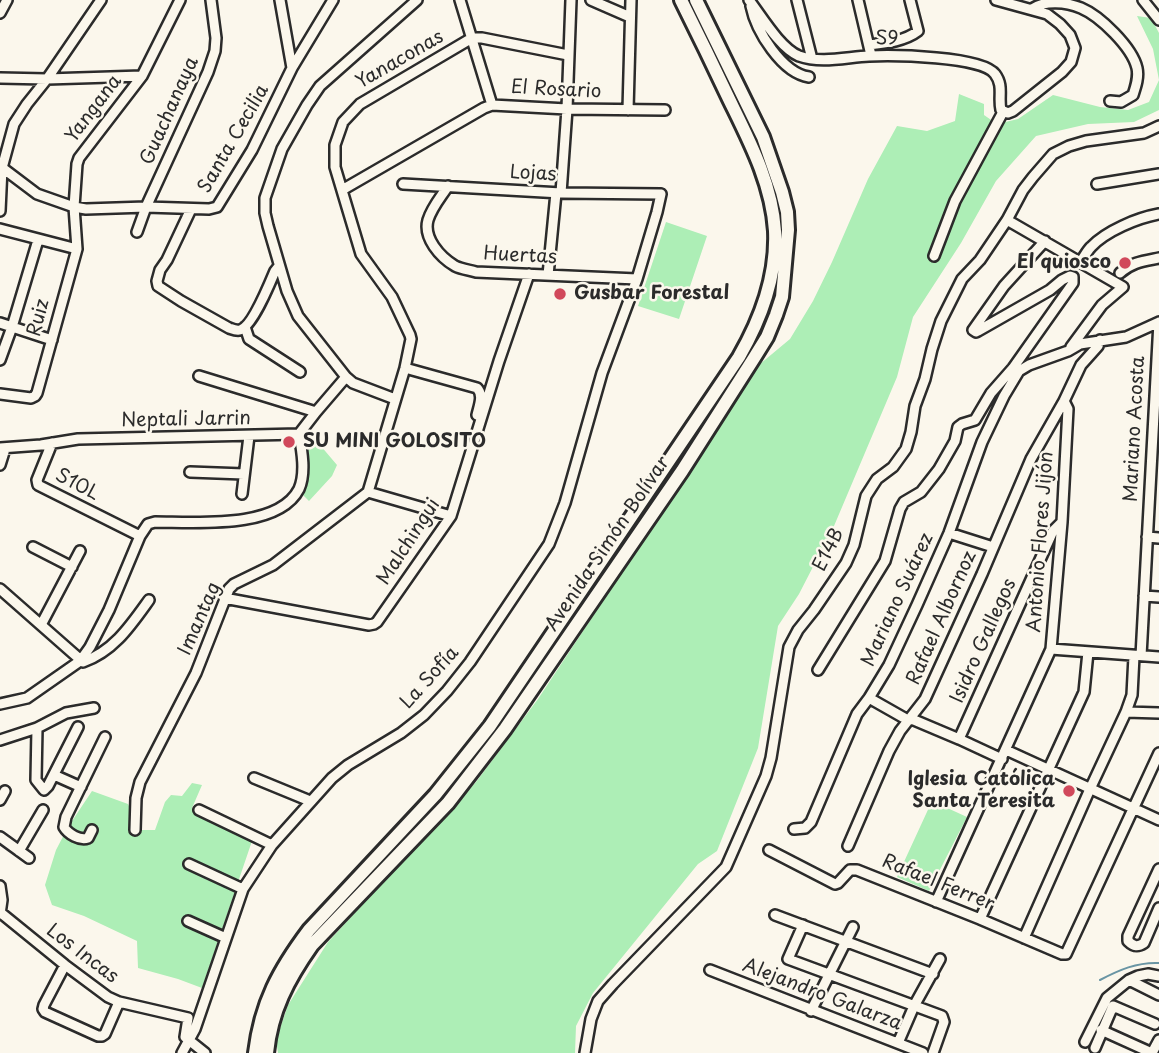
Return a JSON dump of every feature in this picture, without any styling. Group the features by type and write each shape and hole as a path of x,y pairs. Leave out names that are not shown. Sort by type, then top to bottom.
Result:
{"highway":[{"name":"Avenida Simón Bolívar","path":"255,1053 266,1002 293,951 309,930 435,795 491,726 725,379 761,315 774,256 775,234 769,193 749,140 681,0"},
{"name":"Avenida Simón Bolívar","path":"267,1053 276,1008 300,962 312,945 448,803 505,729 682,471 767,337 776,315 782,297 788,230 782,192 763,137 696,0"}],"street":[{"path":"0,13 7,0"},
{"path":"0,211 1,167 14,124 101,0"},
{"name":"Yangana","path":"77,249 74,207 79,158 142,76 180,0"},
{"name":"Guachanaya","path":"137,232 215,51 211,0"},
{"path":"280,0 292,68"},
{"name":"Santa Cecilia","path":"1,167 37,194 74,207 216,208 251,150 292,68 334,0"},
{"path":"417,0 320,86 282,149 265,198 265,213 286,291 298,316 353,383 396,399 368,492 451,516"},
{"path":"460,0 492,105"},
{"path":"548,275 567,109 571,0"},
{"path":"591,0 630,17"},
{"path":"628,110 631,0"},
{"path":"750,0 783,45 799,56 811,59 797,0"},
{"path":"750,0 751,10 769,46 791,69 809,77"},
{"path":"858,0 872,56"},
{"path":"869,45 896,41 910,37 918,31 910,0"},
{"path":"934,256 955,201 1008,112 1062,72 1071,62 1074,48 1070,35 1060,24 1047,14 996,0"},
{"path":"1143,0 1159,20"},
{"path":"1032,9 1037,5 1060,3 1080,8 1099,19 1116,35 1137,66 1138,81 1133,95 1121,102 1110,102"},
{"name":"Yanaconas","path":"396,399 405,368 410,335 392,297 361,254 335,167 335,145 343,122 360,104 472,38 568,55"},
{"name":"S9","path":"811,59 872,56 956,59 976,63 996,75 1000,84 1001,110 1008,112"},
{"path":"0,78 142,76"},
{"name":"El Rosario","path":"342,190 492,105 666,110"},
{"name":"E14B","path":"585,1053 591,1019 598,1001 726,867 766,776 789,647 846,563 854,545 866,496 877,479 893,467 906,449 915,406 932,349 962,279 980,260 1023,190 1053,154 1086,141 1144,133 1159,126"},
{"path":"1097,184 1159,174"},
{"name":"Lojas","path":"402,184 559,193 661,194"},
{"name":"Huertas","path":"448,186 436,202 428,220 428,229 430,239 440,255 457,267 476,271 637,279"},
{"name":"La Sofía","path":"181,1053 195,1030 243,889 272,845 332,778 348,765 401,733 424,715 447,691 470,662 549,544 565,503 602,373 637,279 661,194"},
{"path":"191,209 160,270 158,286 236,331 245,327 279,267"},
{"path":"1081,261 1091,246 1117,229 1159,214"},
{"path":"1007,220 1123,287 1102,305 1068,351"},
{"path":"0,229 77,249"},
{"path":"0,360 38,240"},
{"name":"Mariano Suárez","path":"794,829 805,828 811,822 857,714 889,666 949,533 982,442 1016,370 1073,283 1073,277 1070,276 1050,290 974,331 973,328 1004,286 1045,240"},
{"name":"Ruiz","path":"0,394 31,398 35,396 77,249"},
{"path":"1120,272 1135,262 1159,258"},
{"name":"Malchingui","path":"225,598 373,624 451,516 528,274"},
{"path":"818,670 885,561 904,502 921,492 930,482 955,441 958,427 975,420 991,393 1016,370 1080,344 1126,337 1159,322"},
{"name":"Mariano Acosta","path":"1024,938 1132,695 1155,471 1159,322"},
{"path":"0,323 52,340"},
{"path":"245,327 249,339 300,372"},
{"name":"Antonio Flores Jijón","path":"936,902 1051,649 1068,410 1064,401 1081,365 1100,340"},
{"path":"405,368 477,388 481,396 476,419 479,426"},
{"path":"199,376 316,412"},
{"path":"0,704 27,698 80,661 109,610 140,536 150,523 235,522 268,513 293,497 302,475 299,435 346,377"},
{"name":"Rafael Albornoz","path":"848,846 889,751 900,731 925,699 1031,459 1064,401"},
{"name":"Neptali Jarrin","path":"3,448 78,439 299,435"},
{"path":"243,494 249,436"},
{"name":"S10L","path":"52,443 37,480 38,485 140,536"},
{"path":"0,465 3,448"},
{"path":"190,472 244,474"},
{"name":"Imantag","path":"135,830 136,798 140,782 196,673 225,598 234,584 273,565 368,492"},
{"name":"Isidro Gallegos","path":"958,739 1053,531 1062,522"},
{"path":"949,533 993,547"},
{"path":"1147,537 1159,538"},
{"path":"33,547 72,567"},
{"path":"41,625 80,551"},
{"path":"0,589 83,662 113,645 149,600"},
{"path":"1144,596 1159,597"},
{"path":"1051,649 1159,657"},
{"path":"980,919 1084,692 1088,652"},
{"path":"869,698 906,719 1048,770 1159,820"},
{"path":"0,740 37,728 66,713 94,708"},
{"path":"1126,712 1159,713"},
{"path":"37,728 36,780 44,790 78,727"},
{"path":"92,830 88,838 83,839 68,833 64,827 66,817 105,737"},
{"path":"1133,808 1159,753"},
{"path":"54,775 81,787"},
{"path":"254,778 310,801"},
{"path":"0,800 5,791"},
{"name":"Rafael Ferrer","path":"769,850 835,884 854,869 1066,954 1133,808"},
{"path":"19,851 43,810"},
{"path":"199,810 272,845"},
{"path":"0,837 29,858"},
{"path":"189,864 243,889"},
{"path":"1159,869 1128,936 1132,945 1139,946 1144,943 1159,908"},
{"path":"0,886 0,914"},
{"name":"Los Incas","path":"0,914 96,990 120,1002 188,1018 185,1037 205,1053"},
{"path":"775,915 933,974"},
{"path":"188,921 226,938"},
{"path":"803,925 788,959 944,1019 933,1053"},
{"path":"811,1011 853,927"},
{"path":"898,1043 914,1006 940,959"},
{"path":"65,965 44,1005 45,1013 102,1036 120,1002"},
{"name":"Alejandro Galarza","path":"709,970 922,1053"},
{"path":"1085,1042 1107,998 1138,976 1159,976"},
{"path":"1129,980 1159,995"},
{"path":"1095,1048 1113,1006 1155,1024"},
{"path":"1101,1030 1152,1053 1159,1040"}],"green space":[{"path":"1137,16 1151,18 1159,33 1159,80 1153,49"},
{"path":"1159,80 1159,110 1134,122 1088,124 1036,136 996,181 961,243 913,317 897,377 834,526 799,594 778,626 758,748 717,851 698,864 593,993 576,1026 575,1053 278,1053 276,1040 288,1005 328,942 476,782 538,699 760,364 790,339 813,301 868,179 897,126 927,131 955,121 959,94 984,104 984,115 997,124 1018,119 1053,95 1100,107 1128,110 1149,102"},
{"path":"666,222 707,236 679,319 638,306"},
{"path":"309,432 337,465 332,476 309,501 300,492 308,471 306,433"},
{"path":"192,783 202,785 192,808 197,814 252,841 202,988 138,968 137,941 84,916 52,905 45,885 56,850 92,791 128,804 141,830 155,830 165,802 171,795 182,796"},
{"path":"932,801 967,817 929,891 897,877"}],"waterway":[{"path":"1100,980 1128,967 1159,963"}],"place":[{"name":"El quiosco","path":"1125,263"},
{"name":"Gusbar Forestal","path":"560,294"},
{"name":"SU MINI GOLOSITO","path":"289,442"},
{"name":"Iglesia Católica Santa Teresita","path":"1069,791"}]}
